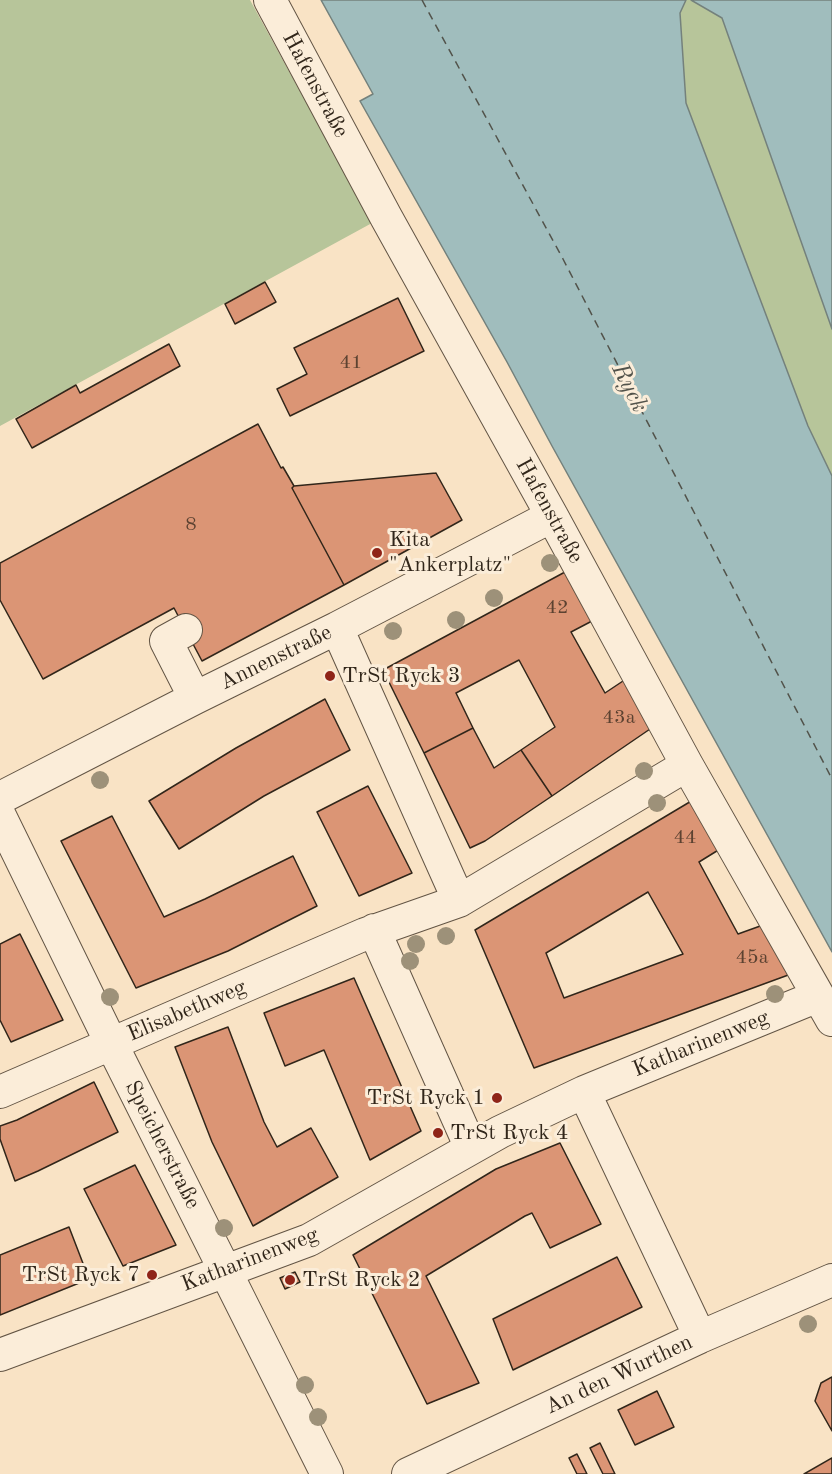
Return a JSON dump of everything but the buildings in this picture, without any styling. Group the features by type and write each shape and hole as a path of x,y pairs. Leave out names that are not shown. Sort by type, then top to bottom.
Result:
{"street":[{"name":"Hafenstraße","path":"270,0 386,218 687,765 825,1008"},
{"name":"Annenstraße","path":"0,798 337,628 552,516"},
{"path":"337,628 459,901"},
{"path":"186,630 166,641 195,698"},
{"name":"Elisabethweg","path":"0,1092 374,930 459,901 687,765"},
{"name":"Speicherstraße","path":"0,816 327,1474"},
{"path":"374,930 471,1148"},
{"name":"Katharinenweg","path":"0,1355 309,1240 500,1132 584,1092 825,1008"},
{"path":"584,1092 700,1337"},
{"name":"An den Wurthen","path":"408,1474 700,1337 832,1280"}],"green space":[{"path":"0,0 250,0 372,223 0,426"},
{"path":"686,0 691,0 722,18 832,329 832,476 808,426 686,103 680,13"}],"water":[{"name":"Ryck","path":"321,0 686,0 680,13 686,103 808,426 832,476 832,952 507,362 360,101 373,94"},
{"path":"691,0 832,0 832,329 722,18"}],"ferry route":[{"path":"422,0 563,259 832,779"}],"place":[{"name":"Kita \"Ankerplatz\"","path":"377,553"},
{"name":"TrSt Ryck 3","path":"330,676"},
{"name":"TrSt Ryck 1","path":"497,1098"},
{"name":"TrSt Ryck 4","path":"438,1133"},
{"name":"TrSt Ryck 7","path":"152,1275"},
{"name":"TrSt Ryck 2","path":"290,1280"}]}
